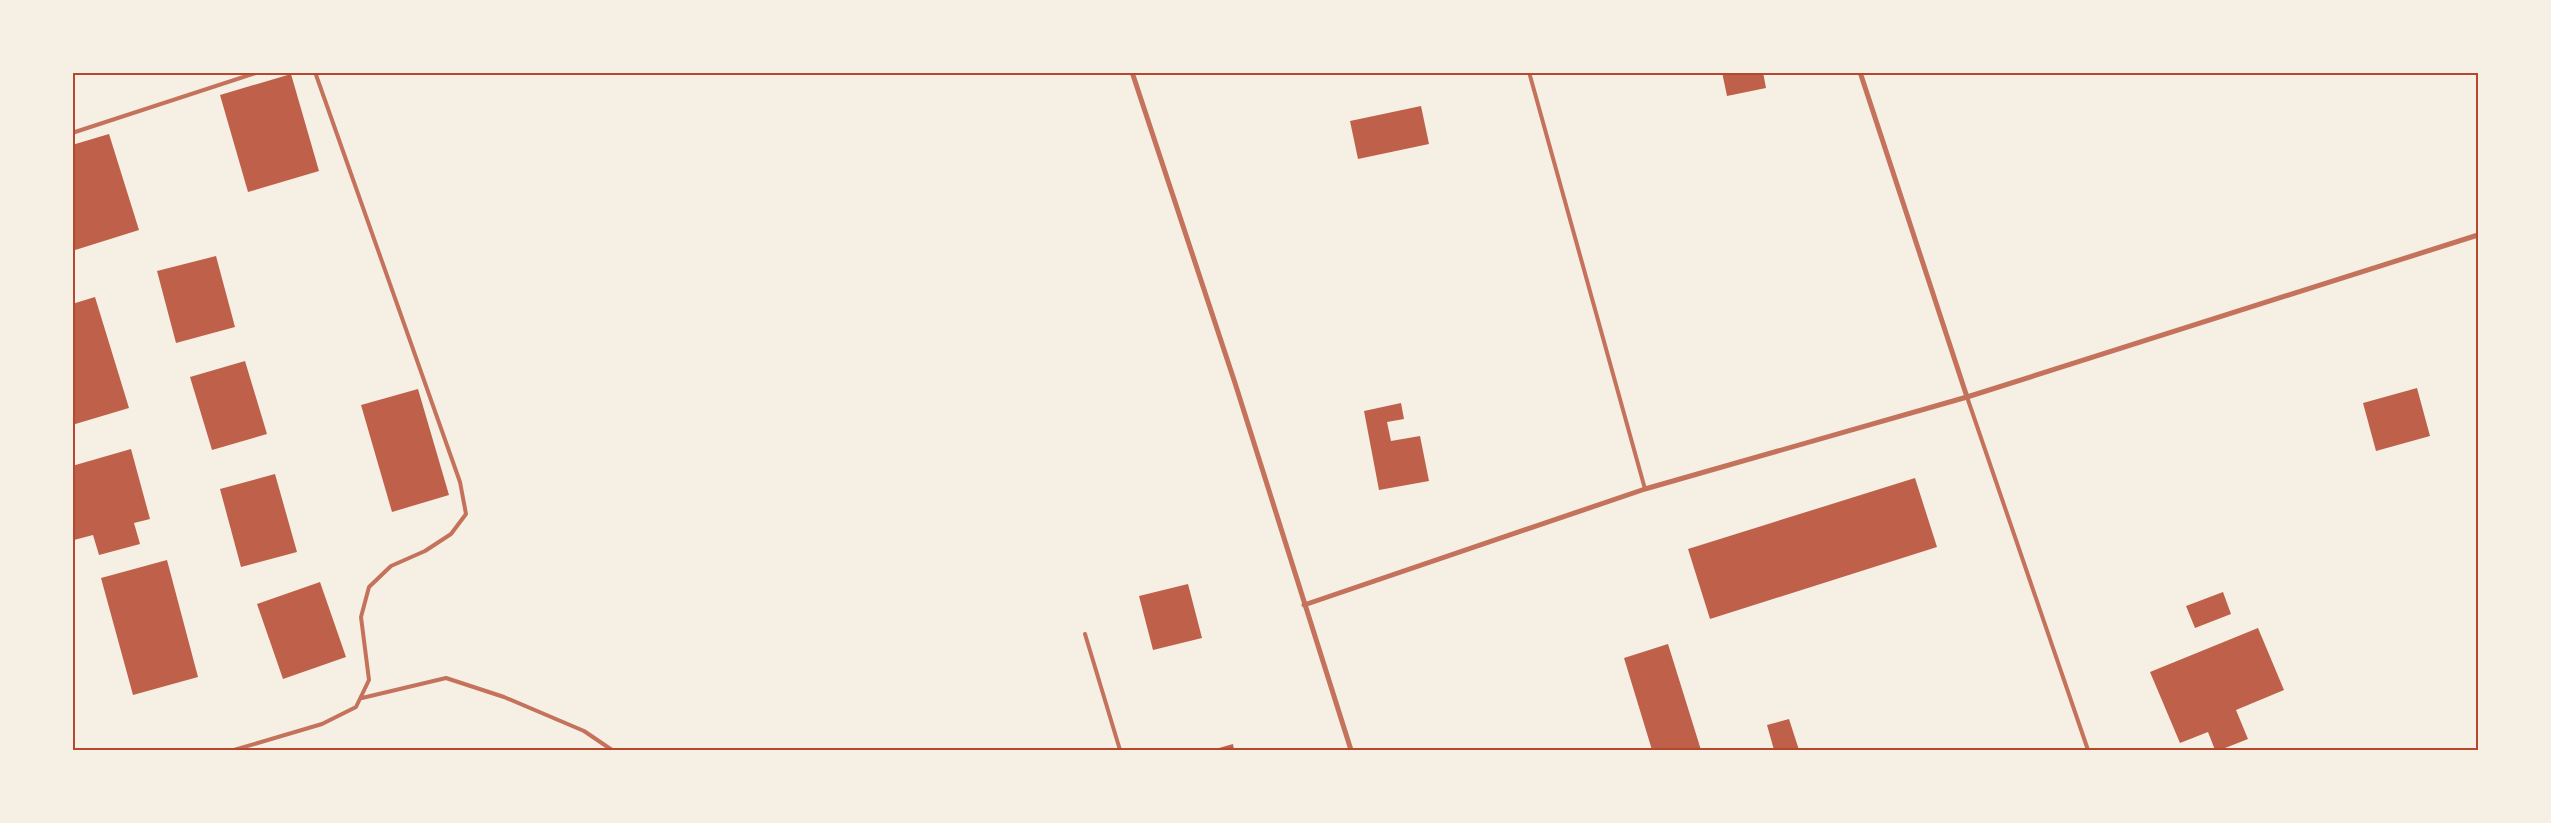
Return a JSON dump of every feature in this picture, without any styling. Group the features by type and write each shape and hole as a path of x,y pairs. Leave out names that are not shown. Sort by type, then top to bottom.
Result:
{"street":[{"path":"1132,72 1235,383 1304,605 1352,750"},
{"path":"1860,72 1967,397"},
{"path":"1304,605 1645,490 1967,397 2478,236"}],"lane":[{"path":"72,133 259,72"},
{"path":"234,750 322,724 356,707 362,698 369,680 360,617 369,588 392,566 425,550 451,534 466,514 460,482 315,72"},
{"path":"1529,72 1645,490"},
{"path":"1967,397 2088,750"},
{"path":"1086,634 1120,750"},
{"path":"362,698 446,678 504,697 584,731 612,750"}],"building":[{"path":"1722,72 1763,72 1766,88 1727,96"},
{"path":"291,74 319,171 248,192 220,95"},
{"path":"1421,106 1429,144 1358,159 1350,121"},
{"path":"109,134 139,230 72,251 72,145"},
{"path":"216,256 235,327 176,343 157,271"},
{"path":"95,297 129,408 72,425 72,304"},
{"path":"245,361 267,434 212,450 190,377"},
{"path":"2417,388 2430,436 2376,451 2363,403"},
{"path":"418,389 449,495 392,512 361,405"},
{"path":"1401,403 1404,419 1387,422 1391,441 1420,436 1429,481 1379,490 1364,411"},
{"path":"131,449 150,519 134,523 140,544 99,555 93,535 74,540 72,466"},
{"path":"275,474 297,552 241,567 220,489"},
{"path":"1915,478 1937,547 1710,619 1688,549"},
{"path":"167,560 198,677 133,695 101,578"},
{"path":"320,582 346,657 283,679 257,604"},
{"path":"1188,584 1202,638 1153,650 1139,596"},
{"path":"2223,592 2231,614 2195,628 2186,606"},
{"path":"2258,628 2284,690 2236,710 2248,739 2220,750 2215,750 2208,732 2180,743 2150,672"},
{"path":"1668,644 1701,750 1652,750 1624,658"},
{"path":"1789,719 1799,750 1774,750 1767,725"},
{"path":"1233,744 1234,750 1212,750"}]}
